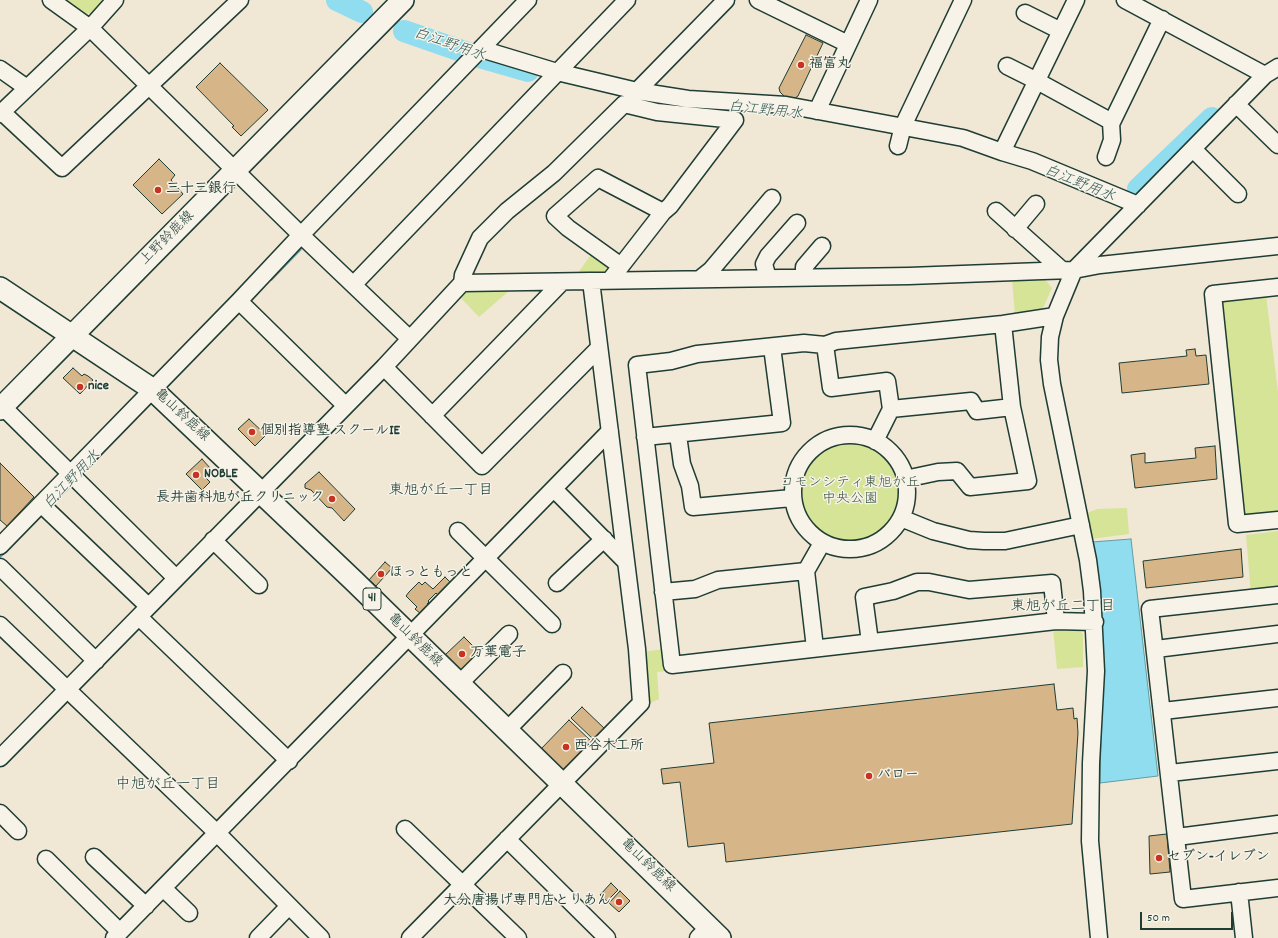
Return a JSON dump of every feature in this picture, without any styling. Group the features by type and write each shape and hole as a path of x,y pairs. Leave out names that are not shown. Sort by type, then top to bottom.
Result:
{"main road":[{"name":"上野鈴鹿線","path":"1,408 403,0"},
{"name":"亀山鈴鹿線","path":"0,288 152,389 261,492 506,730 709,934"}],"street":[{"path":"51,0 90,28 301,235 410,339"},
{"path":"115,0 90,28 1,113 62,168 240,0"},
{"path":"0,546 45,507 74,477 152,389 239,301 528,0"},
{"path":"354,284 627,0"},
{"path":"637,92 726,0"},
{"path":"758,0 848,44"},
{"path":"817,111 869,0"},
{"path":"898,146 902,127 963,0"},
{"path":"1002,152 1076,0"},
{"path":"1099,938 1090,841 1091,763 1096,671 1095,622 1088,560 1052,384 1050,337 1068,270 1138,205 1236,104 1272,71 1162,19 1126,0"},
{"path":"1026,13 1061,31"},
{"path":"1106,157 1112,140 1111,122 1162,19"},
{"path":"477,53 552,77 637,92 688,99 786,105 964,138 1032,161 1138,205"},
{"path":"1007,66 1111,122"},
{"path":"0,69 26,88"},
{"path":"0,758 68,691 213,540 384,367 462,283 463,275 480,238 507,211 554,173 624,104 657,112 739,118 610,280"},
{"path":"1236,104 1278,145"},
{"path":"1193,149 1238,194"},
{"path":"621,266 568,228 556,216 598,178 663,212"},
{"path":"701,278 711,270 772,198"},
{"path":"1016,229 1036,204"},
{"path":"996,211 1016,229 1068,270"},
{"path":"768,278 764,264 768,256 797,223"},
{"path":"804,277 804,268 822,246"},
{"path":"462,283 701,278 909,276 1068,270 1100,265 1278,246"},
{"path":"417,935 506,839 641,702 626,562 602,368 598,349 591,281"},
{"path":"432,416 562,282"},
{"path":"1278,287 1213,294 1237,524 1278,520"},
{"path":"239,301 345,405"},
{"path":"1055,316 1003,324 836,341 826,345 804,343 697,354 671,361 637,365 672,665 1056,621 1095,622"},
{"path":"906,479 938,472 957,471 970,487 1028,481 1012,407 1003,324"},
{"path":"826,345 831,388 887,381 891,408 875,441"},
{"path":"645,437 678,435 782,423 772,347"},
{"path":"384,367 482,466 598,349"},
{"path":"891,408 971,401 977,411 1012,407"},
{"path":"1,408 74,477 176,578"},
{"path":"46,859 117,935 289,761 610,431"},
{"path":"678,435 682,464 690,486 693,507 792,498"},
{"path":"846,436 867,438 875,441 894,457 906,479 906,505 901,518 888,534 878,542 867,547 860,549 841,548 822,543 813,536 796,512 792,498 798,469 815,446 827,439 846,436"},
{"path":"554,489 626,562"},
{"path":"45,507 143,612 289,761"},
{"path":"901,518 933,532 969,540 984,541 1005,541 1081,526"},
{"path":"458,531 552,624"},
{"path":"213,540 259,585"},
{"path":"557,583 604,540"},
{"path":"815,648 806,571 822,543"},
{"path":"0,567 96,661"},
{"path":"664,592 695,589 718,580 806,571"},
{"path":"870,642 864,598 893,591 917,582 929,582 969,590 1052,583 1056,621"},
{"path":"1278,595 1150,609 1156,649 1184,899 1278,888"},
{"path":"0,625 217,833 321,938"},
{"path":"458,684 509,634"},
{"path":"1156,649 1278,634"},
{"path":"506,730 563,673"},
{"path":"1163,711 1278,698"},
{"path":"1170,773 1278,761"},
{"path":"0,813 18,831"},
{"path":"1177,837 1278,824"},
{"path":"405,829 518,938"},
{"path":"506,839 608,938"},
{"path":"94,856 146,906"},
{"path":"164,888 189,913"},
{"path":"1239,892 1244,938"},
{"path":"258,938 289,906"}],"green space":[{"path":"64,0 108,0 96,13 84,14"},
{"path":"592,253 609,264 603,275 578,273"},
{"path":"1043,277 1052,288 1043,308 1036,314 1015,316 1012,279"},
{"path":"468,290 509,291 479,317 460,297"},
{"path":"1266,295 1278,392 1278,514 1249,517 1242,512 1220,307 1225,298"},
{"name":"コモンシティ東旭が丘 中央公園","path":"850,444 869,447 884,458 895,473 898,492 895,511 884,526 869,537 850,540 831,537 816,526 805,511 802,492 805,473 816,458 831,447"},
{"path":"1127,508 1129,534 1091,539 1087,513 1097,509"},
{"path":"1278,531 1278,591 1251,594 1246,535"},
{"path":"1076,628 1083,634 1083,667 1057,669 1053,629"},
{"path":"665,649 667,671 657,672 659,699 648,704 641,652"}],"water":[{"path":"1131,539 1158,776 1100,783 1103,640 1092,542"}],"building":[{"name":"福富丸","path":"806,35 823,43 798,96 795,98 786,98 780,92 779,88"},
{"path":"220,63 268,110 241,136 232,127 234,126 196,87"},
{"name":"三十三銀行","path":"159,159 175,175 171,180 183,194 162,214 133,185"},
{"path":"1195,349 1196,356 1206,355 1209,384 1122,393 1119,363 1187,356 1186,350"},
{"name":"nice","path":"73,368 82,376 84,374 93,380 80,394 63,378"},
{"name":"個別指導塾 スクールIE","path":"249,419 266,435 255,446 238,429"},
{"path":"1215,446 1217,479 1135,488 1131,455 1145,453 1145,463 1196,458 1195,448"},
{"name":"NOBLE","path":"202,459 211,469 204,476 210,482 202,490 186,474"},
{"path":"0,463 34,497 7,526 0,520"},
{"name":"長井歯科旭が丘クリニック","path":"319,472 355,509 344,521 332,508 327,507 311,490 305,488 305,484"},
{"path":"1241,549 1243,577 1146,588 1143,561"},
{"name":"ほっともっと","path":"385,562 392,568 376,586 369,580"},
{"path":"445,577 453,585 440,597 436,593 428,601 429,602 427,604 429,606 421,614 415,609 417,607 406,596 419,582 422,585 425,582 433,589"},
{"name":"万葉電子","path":"464,637 479,652 476,656 478,657 463,672 445,655"},
{"name":"バロー","path":"1054,684 1057,710 1073,708 1074,719 1077,718 1078,733 1072,824 726,862 724,843 688,847 680,782 663,784 661,769 714,763 709,723"},
{"path":"582,707 605,729 594,740 571,718"},
{"name":"西谷木工所","path":"569,720 593,743 564,773 540,750"},
{"name":"セブン-イレブン","path":"1167,834 1170,872 1150,874 1149,836"},
{"path":"611,883 618,890 607,901 600,895"},
{"name":"大分唐揚げ専門店とりあん","path":"620,891 630,901 619,912 609,903"}],"waterway":[{"name":"白江野用水","path":"337,0 362,12"},
{"name":"白江野用水","path":"404,31 479,57 528,71"},
{"name":"白江野用水","path":"1138,189 1212,118"},
{"name":"白江野用水","path":"271,279 300,249"},
{"name":"白江野用水","path":"0,556 6,550"}],"place":[{"name":"福富丸","path":"801,65"},
{"name":"三十三銀行","path":"158,190"},
{"name":"nice","path":"80,387"},
{"name":"個別指導塾 スクールIE","path":"252,432"},
{"name":"NOBLE","path":"196,475"},
{"name":"長井歯科旭が丘クリニック","path":"332,499"},
{"name":"ほっともっと","path":"381,574"},
{"name":"万葉電子","path":"462,654"},
{"name":"西谷木工所","path":"566,747"},
{"name":"バロー","path":"869,776"},
{"name":"セブン-イレブン","path":"1159,858"},
{"name":"大分唐揚げ専門店とりあん","path":"619,902"}],"district":[{"name":"東旭が丘一丁目","path":"441,492"},
{"name":"東旭が丘二丁目","path":"1063,608"},
{"name":"中旭が丘一丁目","path":"168,786"}]}
